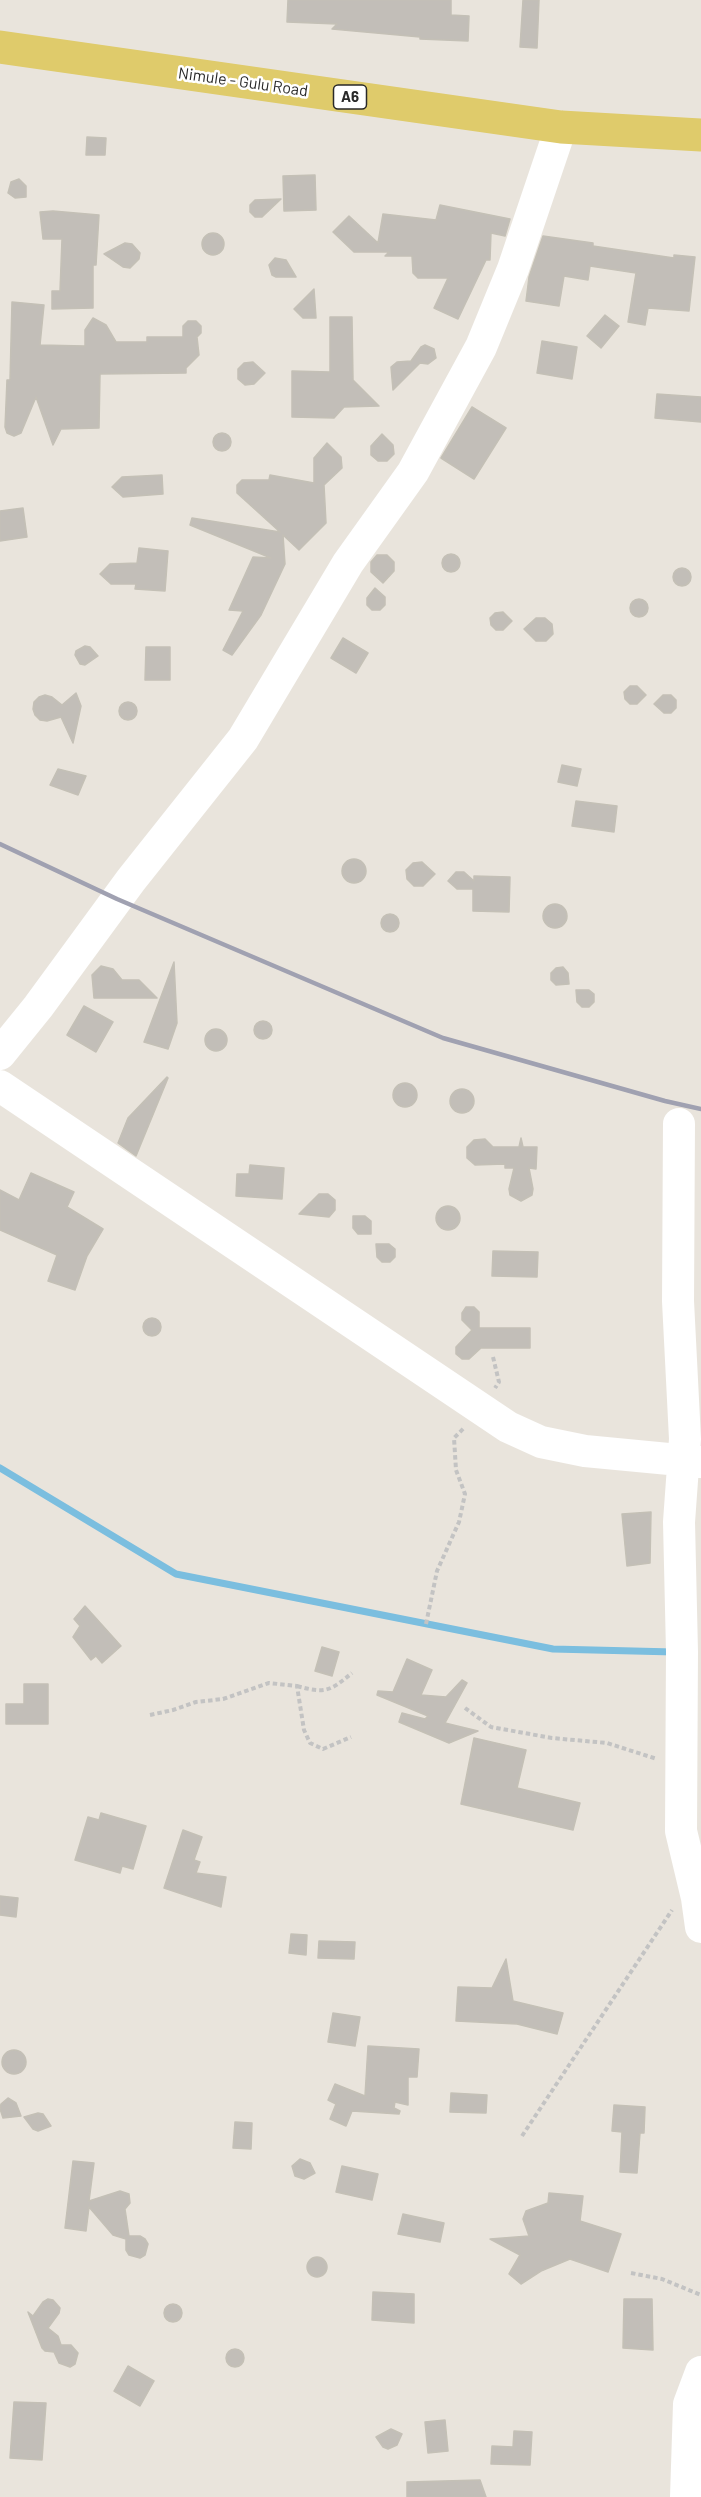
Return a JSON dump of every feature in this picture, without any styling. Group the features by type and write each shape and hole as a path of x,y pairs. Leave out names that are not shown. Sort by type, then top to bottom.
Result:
{"main road":[{"name":"Nimule - Gulu Road","path":"0,47 561,128 701,135"}],"street":[{"path":"0,1054 38,1007 131,880 243,739 348,563 413,472 481,347 513,269 561,128"},
{"path":"0,1086 508,1427 541,1442 585,1451 693,1462"},
{"path":"679,1124 678,1301 693,1462 679,1522 682,1652 681,1831 699,1912"},
{"path":"686,2497 689,2404 701,2372"}],"path":[{"path":"426,1624 436,1572 459,1522 465,1494 456,1470 454,1438 499,1382 494,1357"},
{"path":"150,1715 196,1702 222,1699 269,1683 313,1690 333,1689 352,1673"},
{"path":"297,1686 304,1730 310,1743 323,1749 351,1737"},
{"path":"465,1708 491,1727 552,1738 607,1743 681,1766"},
{"path":"522,2136 594,2031 667,1914 678,1905 699,1912"},
{"path":"631,2273 662,2279 701,2295"}],"building":[{"path":"288,0 451,0 451,15 469,16 468,41 420,39 420,37 332,29 337,24 287,22"},
{"path":"523,0 539,0 537,48 520,47"},
{"path":"87,137 106,138 105,155 86,155"},
{"path":"315,175 316,210 284,211 283,176"},
{"path":"19,179 26,186 26,197 15,198 8,193 11,182"},
{"path":"281,199 262,217 255,217 250,212 250,205 255,200"},
{"path":"440,205 510,219 505,236 491,233 490,260 486,260 458,319 434,308 448,278 418,278 413,273 412,256 385,256 389,252 354,252 333,232 349,216 378,243 383,214 436,220"},
{"path":"40,212 99,215 96,265 93,265 93,308 52,309 52,291 60,291 62,239 43,239"},
{"path":"209,233 217,233 224,240 224,248 217,255 209,255 202,248 202,240"},
{"path":"543,236 674,258 674,255 695,257 689,311 648,308 645,325 628,322 636,273 590,266 588,280 564,276 559,306 526,301 529,277"},
{"path":"125,243 132,244 140,253 139,259 130,268 123,267 104,254"},
{"path":"275,258 286,260 296,277 272,275 269,265"},
{"path":"314,289 316,318 303,318 294,309"},
{"path":"12,302 44,305 40,345 85,346 85,330 93,318 106,325 116,342 147,342 147,337 183,337 183,326 188,321 196,321 201,326 201,333 197,337 199,355 186,368 186,373 100,374 99,428 61,429 53,445 36,397 21,433 14,436 7,433 5,427 7,380 10,380"},
{"path":"605,315 619,326 601,348 587,336"},
{"path":"330,317 352,317 353,380 379,406 344,407 334,418 292,417 292,371 330,372"},
{"path":"542,341 577,347 572,379 537,373"},
{"path":"425,345 434,349 436,358 428,364 420,363 393,390 391,367 397,362 411,361"},
{"path":"253,362 265,373 254,384 245,385 238,379 238,369 244,363"},
{"path":"657,394 701,397 701,422 655,418"},
{"path":"472,407 506,428 474,479 441,458"},
{"path":"222,433 228,436 231,442 228,448 222,451 216,448 213,442 216,436"},
{"path":"382,434 393,445 394,454 387,461 378,461 371,455 371,446"},
{"path":"327,443 341,457 342,468 324,485 326,523 299,550 283,535 285,564 261,615 232,655 223,650 243,611 229,610 253,557 271,558 190,525 192,518 280,532 237,493 237,485 242,480 269,480 270,475 314,483 314,458"},
{"path":"162,475 163,494 123,497 112,487 122,477"},
{"path":"23,508 27,537 0,541 0,511"},
{"path":"139,548 168,551 165,591 135,589 136,584 111,584 100,574 110,564 137,563"},
{"path":"451,554 459,559 460,563 455,571 451,572 443,567 442,563 447,555"},
{"path":"377,555 387,555 394,562 394,571 383,583 371,572 371,562"},
{"path":"682,568 688,571 691,577 688,583 682,586 676,583 673,577 676,571"},
{"path":"375,588 385,597 385,605 380,610 372,610 367,605 367,598"},
{"path":"635,599 643,599 648,604 646,615 635,617 630,612 630,604"},
{"path":"503,612 512,621 503,630 496,630 491,625 490,618 495,613"},
{"path":"536,618 545,618 552,624 553,634 546,641 536,641 524,629"},
{"path":"343,638 368,653 356,673 331,658"},
{"path":"85,646 90,647 98,656 85,665 80,664 75,655 76,651"},
{"path":"146,647 170,647 170,680 145,680"},
{"path":"630,686 637,686 646,695 637,704 630,704 625,699 624,692"},
{"path":"76,693 81,706 73,743 61,717 47,721 40,720 33,709 34,702 39,697 45,695 52,697 62,705"},
{"path":"663,695 671,695 676,700 676,708 671,713 664,713 654,704"},
{"path":"128,702 134,705 137,711 134,717 128,720 122,717 119,711 122,705"},
{"path":"562,765 581,769 577,786 558,782"},
{"path":"58,769 86,776 78,795 50,785"},
{"path":"576,801 617,806 614,832 572,826"},
{"path":"354,859 359,860 365,866 365,876 359,882 354,883 349,882 343,876 342,871 343,866 349,860"},
{"path":"422,862 435,874 423,886 414,886 407,879 406,870 413,863"},
{"path":"456,872 464,872 474,881 474,876 510,877 509,912 473,911 473,889 457,889 448,881"},
{"path":"555,904 560,905 566,911 566,921 560,927 555,928 550,927 544,921 543,916 544,911 550,905"},
{"path":"390,914 396,917 399,923 396,929 390,932 384,929 381,923 384,917"},
{"path":"174,962 177,1023 168,1049 144,1042"},
{"path":"101,966 113,969 122,980 139,980 157,998 94,998 92,975"},
{"path":"563,967 568,973 569,984 556,985 551,980 551,973 556,968"},
{"path":"576,990 589,990 594,994 594,1002 589,1007 582,1007 577,1002"},
{"path":"84,1006 113,1022 96,1052 67,1035"},
{"path":"263,1021 269,1024 272,1030 269,1036 263,1039 257,1036 254,1030 257,1024"},
{"path":"216,1029 226,1036 227,1040 220,1050 216,1051 206,1044 205,1040 212,1030"},
{"path":"167,1077 136,1156 118,1143 128,1118"},
{"path":"405,1083 410,1084 416,1090 416,1100 410,1106 405,1107 400,1106 394,1100 393,1095 394,1090 400,1084"},
{"path":"462,1089 467,1090 473,1096 473,1106 467,1112 462,1113 457,1112 451,1106 450,1101 451,1096 457,1090"},
{"path":"521,1138 523,1147 537,1147 536,1169 529,1168 532,1195 521,1201 510,1195 509,1189 514,1168 505,1168 505,1164 475,1165 467,1158 467,1147 474,1140 485,1139 493,1147 519,1147"},
{"path":"250,1165 284,1168 282,1199 236,1196 237,1174 249,1174"},
{"path":"31,1173 74,1192 67,1207 103,1229 87,1256 75,1290 48,1281 57,1255 0,1230 0,1190 19,1200"},
{"path":"319,1194 328,1194 335,1200 335,1210 329,1217 299,1214"},
{"path":"448,1206 453,1207 459,1213 459,1223 453,1229 448,1230 443,1229 437,1223 436,1218 437,1213 443,1207"},
{"path":"353,1216 365,1216 371,1221 371,1234 358,1234 353,1228"},
{"path":"376,1244 389,1244 395,1249 395,1257 390,1262 382,1262 377,1257"},
{"path":"493,1251 538,1252 537,1277 492,1276"},
{"path":"466,1307 474,1307 479,1312 479,1328 530,1328 530,1348 481,1348 469,1359 462,1359 456,1354 456,1347 472,1330 462,1320 462,1313"},
{"path":"152,1318 160,1323 161,1327 156,1335 152,1336 144,1331 143,1327 148,1319"},
{"path":"651,1512 650,1563 627,1566 622,1514"},
{"path":"85,1606 121,1646 102,1663 96,1656 91,1660 73,1637 80,1626 74,1619"},
{"path":"322,1647 339,1652 332,1676 315,1671"},
{"path":"407,1659 432,1670 421,1695 446,1697 462,1680 467,1683 445,1723 478,1731 449,1743 399,1722 402,1713 425,1719 428,1716 377,1695 378,1691 393,1692"},
{"path":"24,1684 48,1684 48,1724 6,1724 6,1704 24,1704"},
{"path":"474,1738 526,1750 517,1788 580,1803 573,1830 461,1804"},
{"path":"101,1813 146,1826 133,1869 122,1866 120,1873 75,1860 88,1817 99,1820"},
{"path":"183,1830 202,1837 194,1860 200,1862 196,1873 226,1877 221,1907 164,1888"},
{"path":"0,1896 18,1898 16,1917 0,1915"},
{"path":"291,1934 307,1935 306,1955 289,1953"},
{"path":"319,1941 355,1942 354,1959 318,1958"},
{"path":"506,1959 513,2001 563,2013 557,2034 517,2024 456,2021 458,1987 492,1988"},
{"path":"333,2013 360,2017 355,2046 328,2042"},
{"path":"368,2046 419,2049 417,2077 408,2077 408,2105 395,2102 394,2108 400,2111 399,2114 352,2111 346,2126 330,2119 336,2104 328,2100 335,2084 365,2096"},
{"path":"14,2050 22,2054 26,2062 22,2070 14,2074 6,2070 2,2062 6,2054"},
{"path":"451,2093 487,2095 486,2113 450,2112"},
{"path":"8,2098 16,2103 21,2116 3,2118 1,2104"},
{"path":"614,2105 645,2107 644,2133 640,2133 637,2173 620,2172 622,2132 612,2131"},
{"path":"43,2114 51,2126 38,2131 33,2129 24,2117"},
{"path":"235,2122 252,2123 251,2149 233,2148"},
{"path":"300,2159 310,2163 315,2173 304,2179 295,2176 292,2166"},
{"path":"73,2161 94,2163 89,2201 120,2191 129,2194 130,2203 125,2209 129,2236 140,2236 145,2239 148,2244 145,2255 140,2258 129,2255 126,2250 126,2239 113,2235 89,2207 86,2231 65,2228"},
{"path":"342,2166 378,2174 372,2200 336,2192"},
{"path":"549,2193 583,2196 580,2221 621,2234 608,2272 570,2259 541,2271 521,2284 509,2274 520,2255 490,2239 529,2236 523,2219 526,2211 548,2203"},
{"path":"403,2214 444,2223 440,2242 398,2234"},
{"path":"317,2257 324,2260 327,2267 324,2274 317,2277 310,2274 307,2267 310,2260"},
{"path":"373,2292 414,2294 414,2323 372,2320"},
{"path":"48,2299 53,2300 60,2308 48,2328 58,2336 61,2345 71,2345 78,2353 75,2364 70,2367 59,2363 54,2352 45,2351 42,2348 28,2312 33,2316"},
{"path":"624,2299 652,2299 653,2350 623,2348"},
{"path":"173,2304 181,2309 182,2313 177,2321 173,2322 165,2317 164,2313 169,2305"},
{"path":"235,2349 241,2352 244,2358 241,2364 235,2367 229,2364 226,2358 229,2352"},
{"path":"128,2366 154,2381 140,2406 114,2391"},
{"path":"14,2402 46,2403 42,2460 10,2458"},
{"path":"445,2420 448,2451 428,2453 425,2422"},
{"path":"391,2429 402,2434 397,2445 388,2449 383,2447 376,2437"},
{"path":"514,2431 532,2432 530,2465 491,2464 492,2446 513,2447"},
{"path":"480,2480 486,2497 407,2497 407,2482"}],"waterway":[{"path":"0,1468 176,1574 553,1649 674,1652"}],"railway":[{"path":"0,844 117,899 443,1038 665,1101 701,1109"}]}
